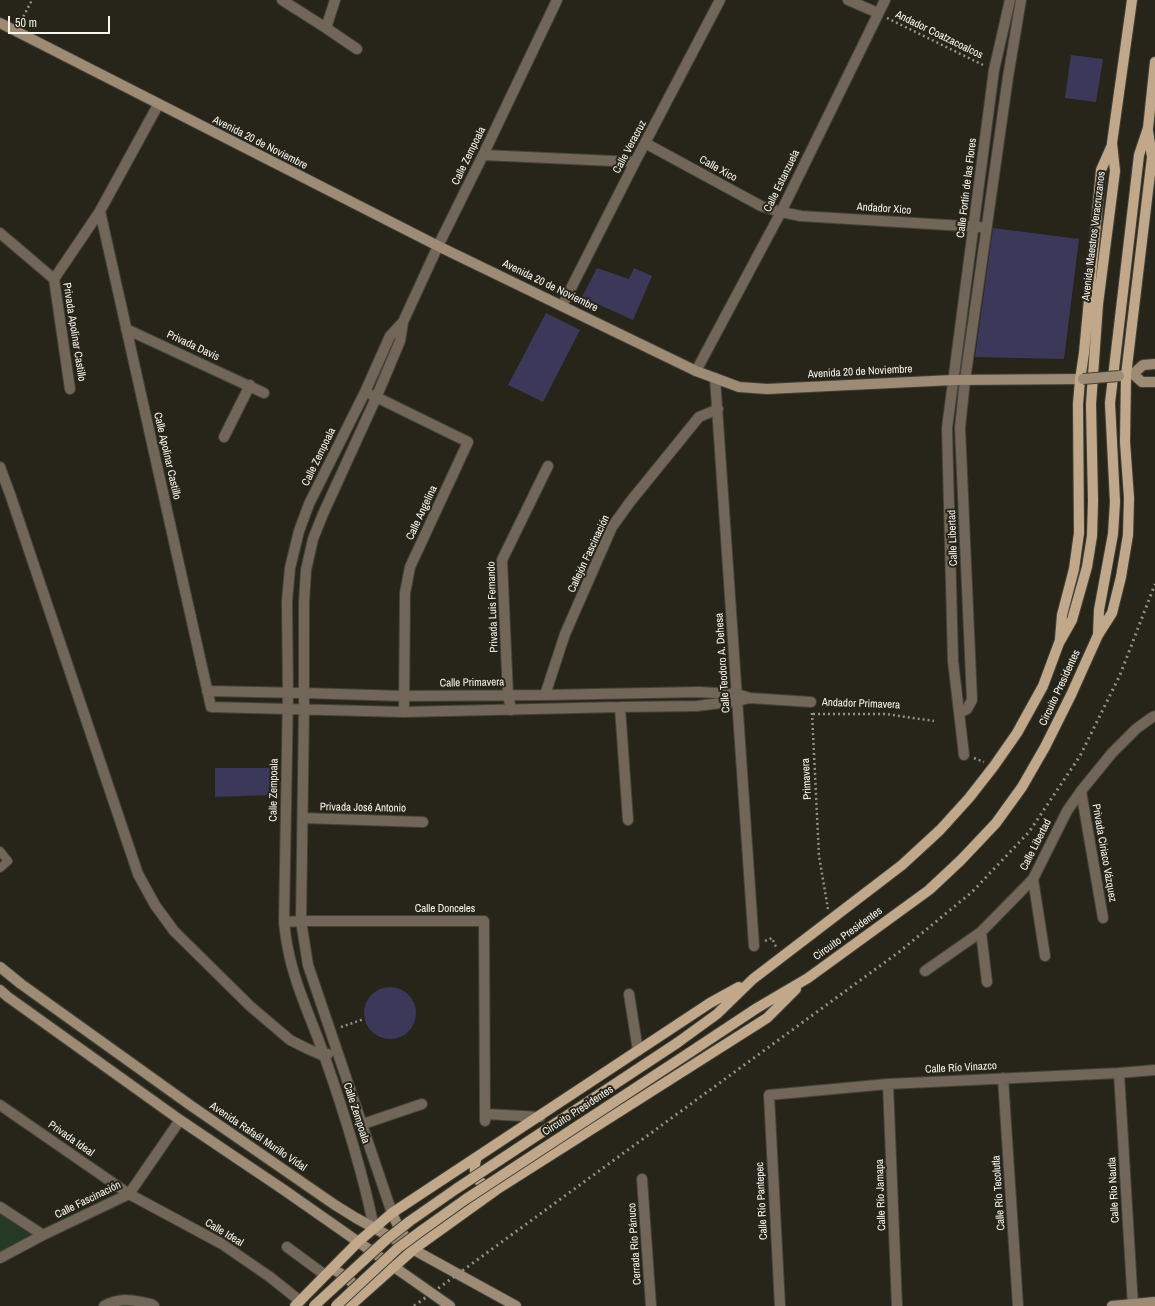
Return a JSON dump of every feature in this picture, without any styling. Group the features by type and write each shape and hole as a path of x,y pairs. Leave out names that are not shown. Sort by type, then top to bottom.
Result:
{"main road":[{"name":"Avenida Maestros Veracruzanos","path":"1091,404 1098,304 1115,171 1112,143 1132,0"},
{"name":"Avenida 20 de Noviembre","path":"0,23 438,246 696,371 739,387 767,389 953,380 1082,380 1126,375 1143,365 1155,364"},
{"path":"1098,635 1112,613 1121,578 1128,536 1129,498 1126,442 1126,375 1152,157 1148,128 1155,62"},
{"name":"Circuito Presidentes","path":"336,1306 398,1248 466,1199 757,1008 808,978 929,890 961,860 996,823 1022,787 1045,747 1071,695 1098,635 1099,610 1113,534 1115,502 1110,403 1139,155 1148,128"},
{"path":"1059,643 1062,614 1074,569 1079,532 1077,434 1078,404 1082,380 1100,170 1112,143"},
{"path":"1126,375 1142,382 1155,382"},
{"name":"Circuito Presidentes","path":"314,1306 387,1239 410,1221 456,1189 678,1043 717,1014 753,979 902,865 940,830 969,798 1017,733 1043,686 1059,643 1072,620 1088,567 1092,536 1093,501 1091,404"},
{"name":"Avenida Rafaél Murillo Vidal","path":"0,967 21,984 190,1105 335,1205 516,1306"},
{"path":"350,1306 414,1249 499,1188 767,1018 808,978"},
{"path":"298,1303 358,1242 392,1213 540,1117 710,1003 753,979"},
{"path":"0,990 180,1120 284,1190 450,1306"},
{"path":"477,1157 474,1170 476,1177 485,1186 499,1188"},
{"path":"284,1190 294,1176"},
{"name":"Calle Zempoala","path":"392,1213 405,1238 414,1249"},
{"name":"Calle Zempoala","path":"374,1228 394,1267"},
{"path":"328,1272 345,1275 355,1286 358,1298"},
{"path":"1112,1306 1155,1302"}],"street":[{"path":"282,0 357,50"},
{"path":"326,28 335,0"},
{"name":"Calle Zempoala","path":"392,1213 338,1050 308,966 301,921 304,603 306,570 313,539 400,341 403,322 438,246 557,0"},
{"name":"Calle Veracruz","path":"562,306 634,162 720,0"},
{"path":"848,0 878,14"},
{"name":"Calle Estanzuela","path":"696,371 781,212 885,0"},
{"name":"Calle Fortín de las Flores","path":"953,380 994,70 1010,0"},
{"path":"965,380 1008,77 1021,0"},
{"path":"0,233 54,279 100,211 158,104"},
{"name":"Calle Xico","path":"645,143 761,206 781,212"},
{"path":"483,155 634,162"},
{"name":"Calle Apolinar Castillo","path":"100,211 211,707 287,709"},
{"name":"Andador Xico","path":"781,212 801,216 986,228"},
{"name":"Privada Apolinar Castillo","path":"54,279 70,389"},
{"name":"Calle Zempoala","path":"374,1228 367,1192 356,1155 324,1056 302,997 287,948 284,922 288,693 287,601 290,568 299,531 308,504 365,392 390,336 403,322"},
{"name":"Privada Davis","path":"126,329 264,393"},
{"name":"Calle Teodoro A. Dehesa","path":"716,378 754,946"},
{"name":"Calle Libertad","path":"953,380 947,428 954,661 964,755"},
{"name":"Calle Libertad","path":"959,713 967,709 972,700 960,428 965,380"},
{"path":"224,437 250,386"},
{"name":"Calle Angelina","path":"365,392 468,442 410,567 405,593 404,712"},
{"name":"Callejón Fascinación","path":"545,696 565,634 612,527 630,502 698,417 718,409"},
{"path":"947,428 960,428"},
{"name":"Privada Luis Fernando","path":"511,710 508,695 502,560 548,466"},
{"path":"0,467 138,874 155,905 174,931 250,1006 290,1040 324,1056 338,1050"},
{"name":"Calle Primavera","path":"207,691 403,696 545,696 699,692 737,698"},
{"path":"287,709 404,712 697,706 737,698"},
{"name":"Andador Primavera","path":"737,698 811,702"},
{"path":"620,707 628,820"},
{"name":"Calle Libertad","path":"925,971 981,932 1033,879 1067,811 1081,791 1112,753 1136,729 1155,716"},
{"name":"Privada Ciriaco Vázquez","path":"1081,791 1103,918"},
{"name":"Privada José Antonio","path":"303,818 423,822"},
{"path":"1033,879 1045,956"},
{"name":"Calle Donceles","path":"284,922 484,921 486,1118 540,1117"},
{"path":"981,932 987,982"},
{"path":"629,994 638,1051"},
{"name":"Calle Río Vinazco","path":"769,1095 888,1084 1155,1070"},
{"name":"Calle Río Nautla","path":"1119,1073 1133,1305"},
{"name":"Calle Río Tecolutla","path":"1003,1078 1018,1306"},
{"name":"Calle Río Jamapa","path":"888,1084 897,1306"},
{"name":"Calle Río Pantepec","path":"769,1095 780,1306"},
{"path":"363,1124 422,1104"},
{"name":"Privada Ideal","path":"0,1105 129,1194"},
{"name":"Calle Fascinación","path":"0,1258 43,1235 129,1194 180,1120"},
{"name":"Cerrada Río Pánuco","path":"642,1180 651,1306"},
{"name":"Calle Ideal","path":"129,1194 222,1244 270,1277 298,1303"},
{"path":"0,1207 43,1235"},
{"path":"287,1247 328,1272"},
{"path":"104,1306 111,1302 132,1299 154,1306"}],"lane":[{"path":"0,851 8,861 0,868"}],"path":[{"path":"16,31 32,0"},
{"name":"Andador Coatzacoalcos","path":"878,14 994,70"},
{"name":"Primavera","path":"811,702 819,856 830,920"},
{"name":"Andador Primavera","path":"812,714 886,714 934,721"},
{"path":"964,755 994,766"},
{"path":"754,946 772,938 781,958"},
{"path":"331,1030 364,1019"}],"green space":[{"path":"0,1207 40,1233 0,1258"}],"building":[{"path":"1071,55 1103,59 1096,102 1065,98"},
{"path":"993,228 1079,239 1064,359 975,357"},
{"path":"597,268 629,279 634,268 652,276 633,320 582,297"},
{"path":"546,313 580,330 543,402 508,385"},
{"path":"215,768 270,768 269,795 215,797"},
{"path":"385,987 395,987 405,991 412,998 416,1008 416,1018 412,1028 405,1035 395,1039 385,1039 375,1035 368,1028 364,1018 364,1008 368,998 375,991"}],"railway":[{"path":"414,1306 899,952 972,892 1029,832 1080,756 1120,675 1155,584"}]}
